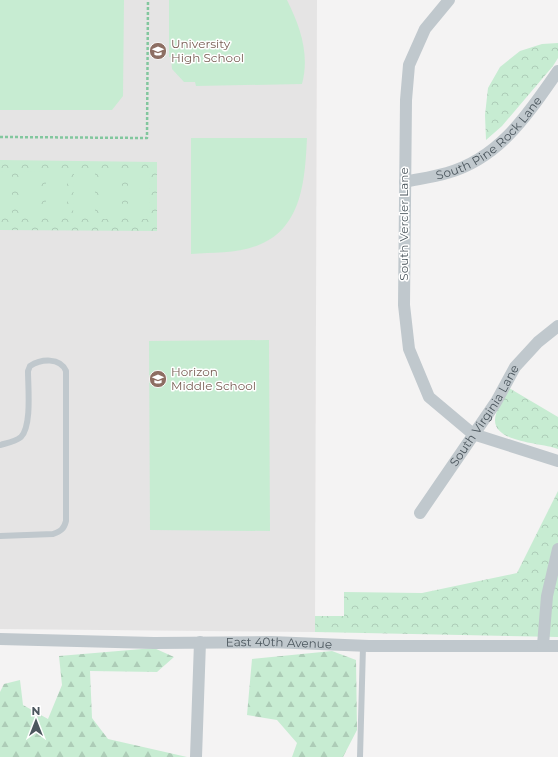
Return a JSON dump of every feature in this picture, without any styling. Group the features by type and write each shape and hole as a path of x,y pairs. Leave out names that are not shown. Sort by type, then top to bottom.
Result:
{"street":[{"name":"South Vercler Lane","path":"449,0 425,29 410,65 406,100 404,305 409,349 429,397 474,434"},
{"name":"South Pine Rock Lane","path":"405,182 448,173 480,158 507,140 534,106 558,71"},
{"name":"South Virginia Lane","path":"420,513 496,402 515,367 538,342 558,326"},
{"path":"474,434 558,461"},
{"path":"543,645 547,596 558,549"},
{"name":"East 40th Avenue","path":"0,639 271,642 363,646 558,646"},
{"path":"196,757 200,642"}],"lane":[{"path":"0,445 20,438 25,431 28,412 28,371 30,366 42,361 59,362 64,366 66,371 66,521 60,532 53,534 0,536"},
{"path":"360,757 363,646"}],"path":[{"path":"0,137 147,138 148,0"}],"shaded area":[{"name":"Horizon Middle School","path":"0,0 317,0 315,632 0,629"}],"green space":[{"path":"0,0 124,0 123,96 112,110 0,110"},
{"path":"169,0 287,0 300,30 304,51 305,62 302,84 196,86 195,82 184,82 172,69 171,57 169,57"},
{"path":"558,43 558,58 553,66 502,126 486,140 485,115 488,88 500,67 520,51 542,44"},
{"path":"191,138 307,138 303,184 299,199 286,225 275,236 261,244 244,250 191,254"},
{"path":"0,160 157,162 157,231 0,230"},
{"path":"0,171 12,172 12,218 0,218"},
{"path":"19,171 40,172 40,218 19,218"},
{"path":"46,172 67,172 67,218 46,218"},
{"path":"74,172 95,172 95,218 73,218"},
{"path":"101,172 122,172 122,219 101,219"},
{"path":"128,172 150,172 149,219 128,219"},
{"path":"269,340 270,531 150,530 149,341"},
{"path":"509,388 558,417 558,449 517,440 499,431 495,424 496,414"},
{"path":"558,491 558,637 315,632 315,616 344,616 344,592 422,593 517,573"},
{"path":"154,648 174,657 157,672 90,671 92,718 108,739 187,757 0,757 0,692 4,684 20,680 23,705 48,719 62,685 59,656"},
{"path":"332,651 356,660 357,730 343,757 292,757 297,743 277,720 247,715 252,659"}],"place":[{"name":"University High School","path":"158,51"},
{"name":"Horizon Middle School","path":"158,379"}]}
